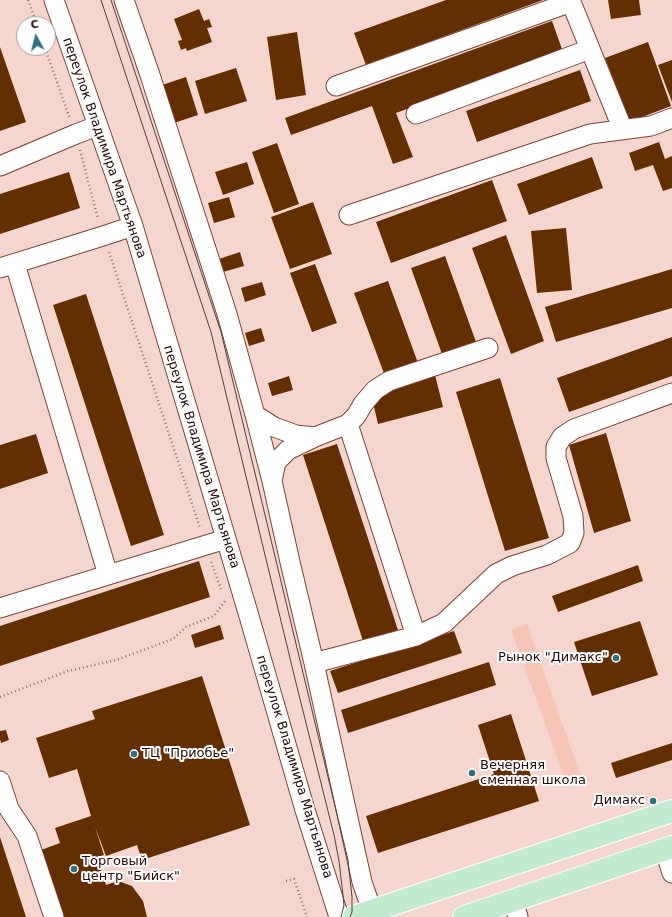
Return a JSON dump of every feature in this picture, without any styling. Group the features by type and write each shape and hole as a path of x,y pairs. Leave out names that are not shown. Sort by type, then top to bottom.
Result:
{"main road":[{"path":"363,914 672,811"},
{"path":"602,835 611,867"},
{"path":"464,917 516,909 611,867 668,848"}],"street":[{"name":"переулок Владимира Мартьянова","path":"54,0 133,226 305,810 338,917"},
{"path":"124,0 227,314 255,415 272,481 314,663 362,882 363,914"},
{"path":"336,86 574,1 590,49 623,130"},
{"path":"416,114 590,49"},
{"path":"349,215 590,134 651,126 672,118"},
{"path":"0,166 97,126"},
{"path":"108,575 8,266 133,226"},
{"path":"272,481 276,462 288,450 348,424 356,416 374,390 389,381 488,348"},
{"path":"314,663 416,636 444,623 496,574 512,566 547,555 570,544 574,533 573,516 556,458 556,447 562,437 574,428 672,393"},
{"path":"255,415 274,427 296,435 315,437"},
{"path":"348,424 416,636"},
{"path":"0,608 226,539"},
{"path":"0,781 9,809 27,836 54,917"},
{"path":"668,848 672,873"}],"path":[{"path":"28,0 34,16"},
{"path":"49,56 76,134 103,236 205,546 227,608"},
{"path":"0,697 68,670 116,660 173,639 186,627 214,616 225,602"},
{"path":"286,881 294,878 307,917"}],"shaded area":[{"path":"527,624 581,776 566,782 511,630"}],"building":[{"path":"446,0 543,0 366,65 354,33"},
{"path":"608,0 639,0 641,15 611,19"},
{"path":"199,9 204,21 209,19 212,27 207,28 212,42 187,51 186,48 181,50 178,41 182,40 174,19"},
{"path":"552,21 563,52 396,113 413,157 393,164 372,106 291,135 285,118"},
{"path":"297,32 306,95 276,100 267,37"},
{"path":"648,42 671,106 629,122 605,58"},
{"path":"0,47 26,122 0,131"},
{"path":"672,60 672,102 658,65"},
{"path":"236,68 247,101 205,114 195,81"},
{"path":"580,70 591,101 477,142 466,111"},
{"path":"186,77 198,115 171,124 159,86"},
{"path":"659,142 665,159 672,156 672,188 663,191 653,165 635,171 629,153"},
{"path":"277,143 299,204 274,213 252,152"},
{"path":"592,157 603,188 529,215 517,184"},
{"path":"247,162 254,184 223,195 215,172"},
{"path":"69,172 80,208 0,234 0,194"},
{"path":"492,180 507,221 391,263 376,222"},
{"path":"229,197 235,217 214,223 208,203"},
{"path":"313,202 332,254 290,269 271,217"},
{"path":"566,228 572,290 537,293 531,231"},
{"path":"506,235 544,341 511,354 472,248"},
{"path":"240,252 244,266 223,272 219,259"},
{"path":"445,256 476,342 442,354 411,268"},
{"path":"315,264 337,323 312,332 290,273"},
{"path":"672,269 672,308 556,342 545,307"},
{"path":"388,281 418,363 385,376 354,293"},
{"path":"262,282 266,295 245,302 241,288"},
{"path":"86,294 164,535 131,546 53,305"},
{"path":"261,328 265,341 249,346 245,333"},
{"path":"672,337 672,376 569,412 557,378"},
{"path":"435,375 443,407 378,424 372,398 382,389"},
{"path":"289,376 293,390 272,396 268,383"},
{"path":"500,378 549,538 505,551 456,392"},
{"path":"606,433 631,521 594,533 569,445"},
{"path":"36,434 48,473 0,489 0,445"},
{"path":"337,444 398,630 363,641 303,455"},
{"path":"199,561 210,597 0,666 0,626"},
{"path":"638,565 643,581 558,612 552,596"},
{"name":"Рынок \"Димакс\"","path":"640,621 658,675 592,696 574,642"},
{"path":"220,625 224,639 195,648 191,635"},
{"path":"454,631 462,653 338,693 330,671"},
{"path":"489,662 496,685 348,733 341,710"},
{"name":"ТЦ \"Приобье\"","path":"202,676 250,825 142,860 137,845 106,856 95,827 104,855 97,857 106,885 118,881 132,886 143,901 147,917 63,917 41,850 60,843 55,828 91,816 77,769 49,778 36,738 95,719 92,711"},
{"path":"511,714 539,801 378,853 366,816 494,774 478,725"},
{"path":"6,730 9,740 1,743 0,731"},
{"path":"672,743 672,760 616,778 611,763"},
{"path":"0,837 26,917 0,917"}],"tram line":[{"path":"101,0 211,332 334,835 339,861 344,905 341,917"},
{"path":"111,0 221,332 348,860 352,897 352,912 350,917"}],"place":[{"name":"Рынок \"Димакс\"","path":"616,658"},
{"name":"ТЦ \"Приобье\"","path":"134,754"},
{"name":"Вечерняя сменная школа","path":"472,773"},
{"name":"Димакс","path":"653,801"},
{"name":"Торговый центр \"Бийск\"","path":"74,869"}]}
